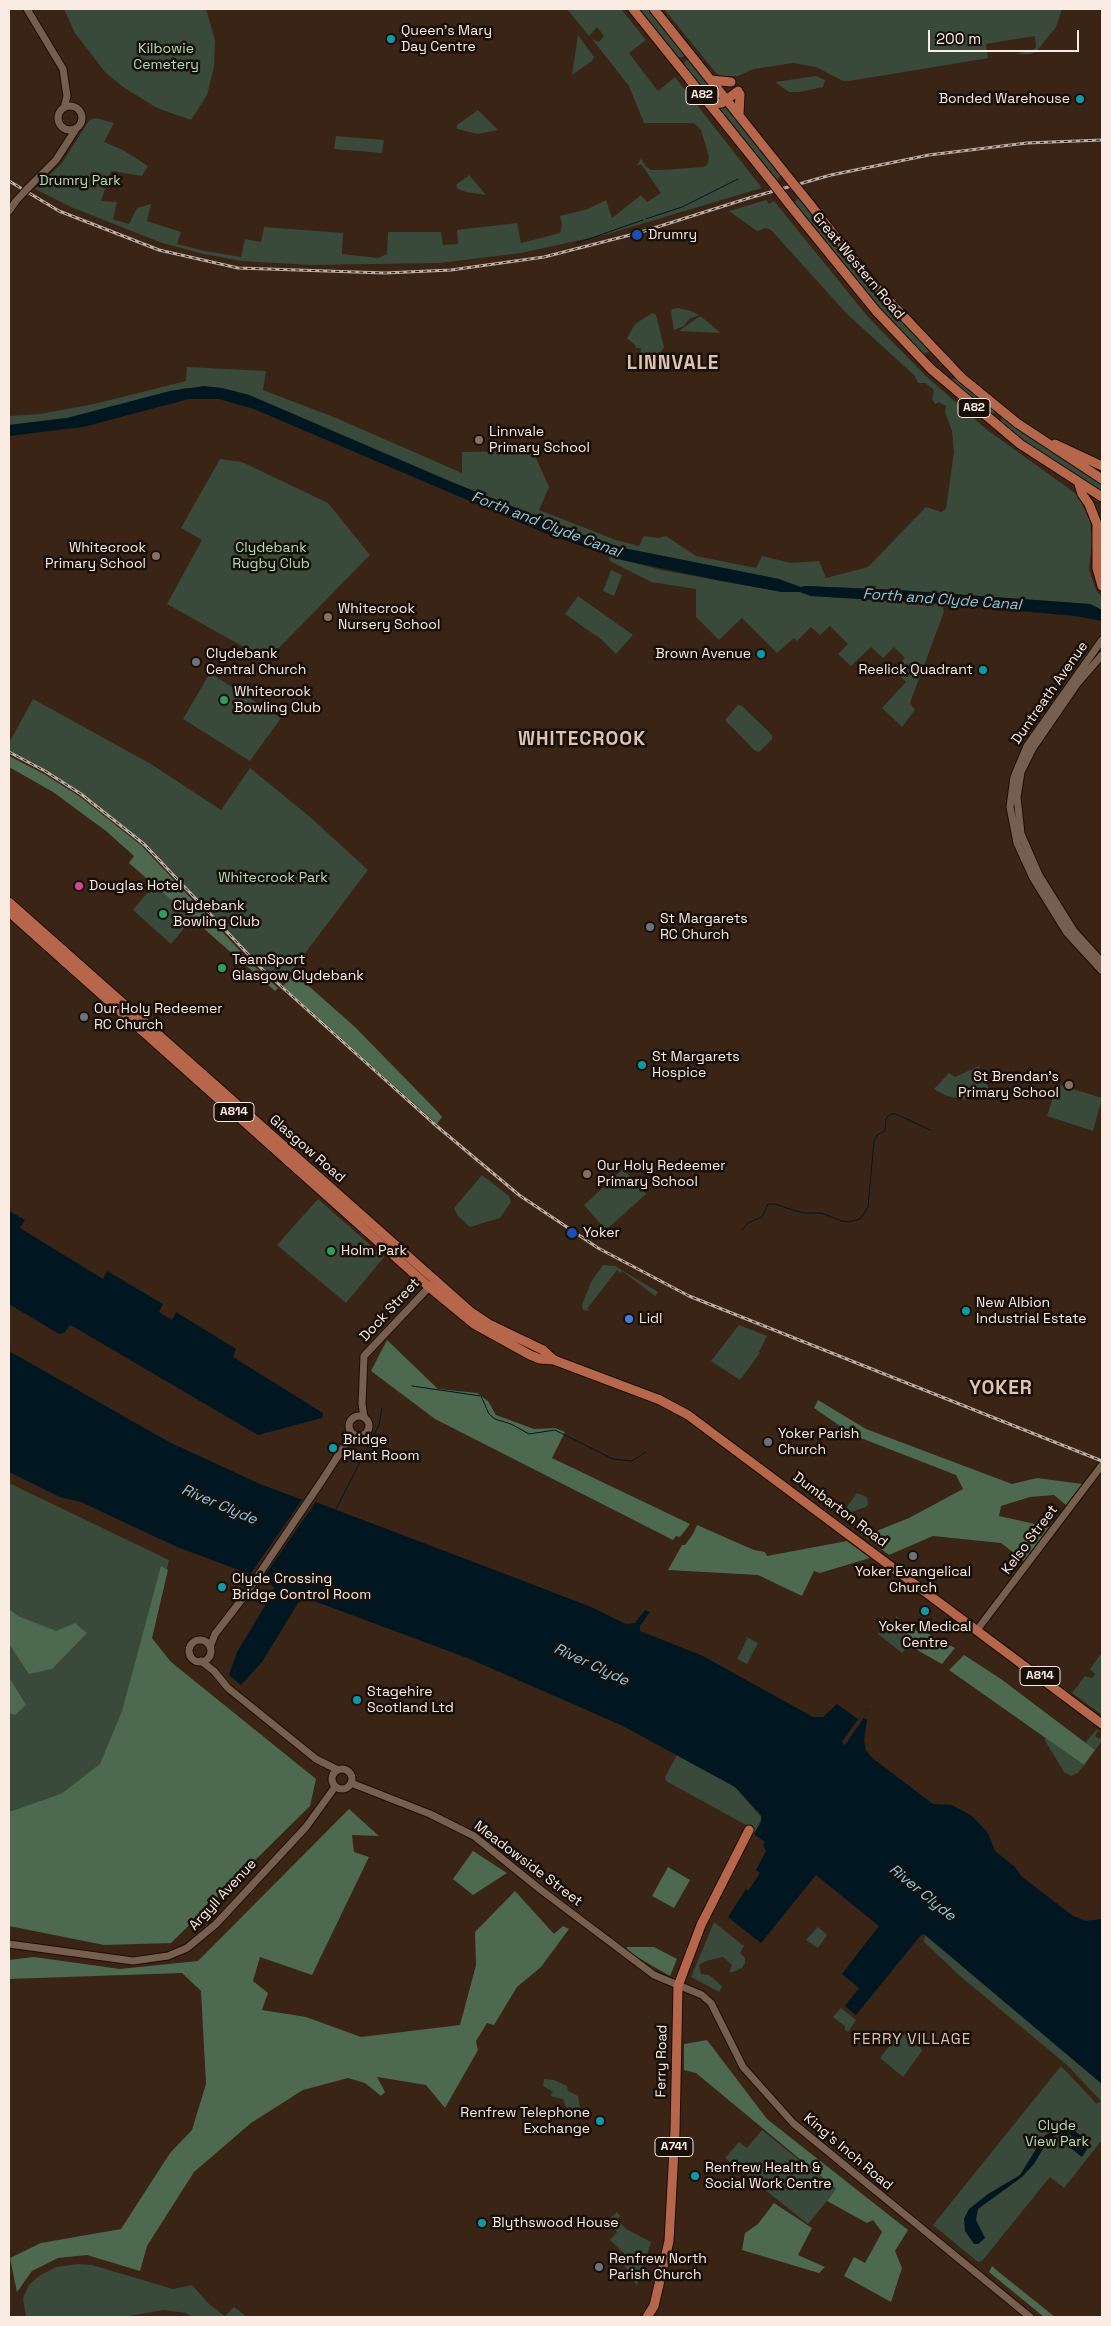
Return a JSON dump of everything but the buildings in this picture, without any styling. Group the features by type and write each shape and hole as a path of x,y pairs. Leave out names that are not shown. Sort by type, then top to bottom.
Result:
{"main road":[{"name":"Great Western Road","path":"633,9 871,305 931,369 992,423 1079,484 1102,497"},
{"name":"Great Western Road","path":"654,9 873,284 939,355 984,396 1037,437 1102,479"},
{"path":"677,64 690,54"},
{"path":"711,80 731,82"},
{"path":"709,104 719,104 739,93 739,115"},
{"path":"1037,437 1102,466"},
{"path":"1079,484 1097,524 1098,574 1102,586"},
{"path":"1097,561 1102,550"},
{"name":"Glasgow Road","path":"9,902 200,1077 482,1329 540,1359"},
{"name":"Glasgow Road","path":"9,912 200,1077"},
{"name":"Glasgow Road","path":"432,1284 484,1321 543,1350 554,1360"},
{"name":"Dumbarton Road","path":"540,1359 554,1360 660,1400 682,1411 858,1540 1102,1724"},
{"name":"Ferry Road","path":"647,2317 654,2306 669,2241 675,2131 678,1986 701,1925 749,1830"}],"street":[{"path":"27,9 63,69 67,96 58,120 65,129 68,141"},
{"path":"9,211 27,189 56,160 81,124 82,116 67,96"},
{"path":"64,108 74,107"},
{"path":"65,129 76,129"},
{"name":"Duntreath Avenue","path":"1102,640 1027,746 1014,777 1010,807 1017,843 1033,878 1067,934 1102,971"},
{"name":"Duntreath Avenue","path":"1102,655 1077,684 1033,748 1021,772 1017,797 1021,834 1039,876 1074,931 1102,962"},
{"name":"Dock Street","path":"362,1404 364,1356 432,1284"},
{"path":"353,1434 350,1422 356,1417 362,1404"},
{"path":"353,1434 365,1435 368,1430 369,1424 364,1417 362,1404"},
{"path":"356,1417 364,1417"},
{"path":"214,1671 210,1647 215,1634 245,1595 353,1434"},
{"name":"Kelso Street","path":"977,1630 1102,1465"},
{"path":"215,1634 204,1641 194,1642 190,1647 192,1657 214,1671 228,1688 323,1765 332,1777 335,1787 344,1789 351,1783 349,1772 323,1765"},
{"path":"204,1641 210,1647"},
{"path":"201,1661 210,1656"},
{"path":"332,1777 338,1770"},
{"name":"Meadowside Street","path":"351,1783 430,1814 474,1836 654,1975 678,1986"},
{"name":"Argyll Avenue","path":"9,1944 134,1961 168,1956 187,1948 216,1924 306,1827 335,1787"},
{"name":"King's Inch Road","path":"678,1986 702,1995 711,2003 743,2067 793,2123 1030,2317"}],"green space":[{"name":"Kilbowie Cemetery","path":"64,9 206,9 215,40 214,67 207,95 191,120 157,108 123,87 105,72 75,33"},
{"name":"Drumry Park","path":"567,9 621,9 646,40 629,53 658,91 675,77 762,188 604,235 521,253 440,263 310,265 242,261 204,254 162,243 71,207 35,189 62,163 86,125 90,120 96,118 114,123 104,142 123,150 148,166 142,176 111,171 101,201 117,202 113,219 129,224 137,208 151,204 147,221 181,232 177,244 205,251 241,257 245,239 261,242 264,227 343,233 342,254 378,258 387,254 388,232 441,232 443,245 458,244 457,230 517,223 521,243 560,233 562,225 560,216 588,209 606,200 612,218 641,195 647,202 661,193 641,164 637,166 641,158 645,166 651,170 662,170 703,167 707,165 709,157 701,130 694,123 644,123 629,86 592,39 599,42 604,36 597,27 589,36"},
{"path":"638,9 650,9 683,51 683,57 677,58"},
{"path":"664,9 1062,9 1056,27 1036,52 1030,54 1015,54 1033,50 1036,47 1035,36 986,44 988,58 843,81 816,67 793,63 754,69 738,76 722,77 716,73"},
{"path":"578,35 594,57 592,61 572,75"},
{"path":"690,60 722,101 711,99 684,65 685,61"},
{"path":"816,76 825,80 823,87 799,92 789,92 775,82"},
{"path":"725,103 781,173 778,180 775,179 716,107"},
{"path":"478,110 498,130 478,134 457,129 457,125"},
{"path":"336,136 384,140 382,153 334,149"},
{"path":"469,175 486,195 458,189 456,185"},
{"path":"797,199 802,200 871,287 930,351 922,355 871,302 794,203"},
{"path":"766,200 769,204 774,201 868,317 926,376 986,429 1075,493 1083,505 1090,522 1092,541 1089,569 1096,590 1102,597 1102,610 1090,604 897,590 801,587 779,579 623,548 591,538 454,483 249,395 222,388 185,388 67,418 9,425 9,416 40,414 94,404 186,381 187,367 266,371 263,390 336,418 462,473 462,452 533,451 549,487 539,510 616,540 639,546 644,536 658,538 666,536 696,556 756,568 762,556 791,563 819,561 826,578 868,567 926,507 941,512 946,509 954,452 952,431 945,412 946,406 939,402 935,404 932,399 934,390 925,383 918,383 915,376 847,314 771,230 766,228 757,231 729,211"},
{"path":"678,308 699,315 689,319 684,326 674,330 671,313 672,309"},
{"path":"652,313 656,315 664,347 660,354 640,354 641,348 635,348 636,346 627,338 635,324"},
{"path":"700,316 708,322 720,333 679,331"},
{"path":"957,377 995,410 993,415 947,378 954,379"},
{"path":"1004,417 1102,482 1102,492 1023,441 1000,423"},
{"name":"Clydebank Rugby Club","path":"220,459 242,462 328,503 370,555 267,660 167,604 202,540 181,528"},
{"path":"609,556 661,570 782,592 800,592 811,596 942,604 944,612 910,703 915,710 902,727 882,708 906,682 894,670 905,658 894,647 883,658 871,647 851,666 838,654 848,644 830,626 820,635 811,627 797,641 794,638 777,653 742,618 719,640 696,617 696,589 651,582 610,561"},
{"path":"611,570 622,575 614,596 603,591"},
{"path":"578,596 633,635 616,654 602,640 565,614"},
{"name":"Whitecrook Bowling Club","path":"210,673 281,718 250,761 183,719"},
{"name":"Whitecrook Park","path":"33,699 151,764 221,810 250,768 310,817 368,870 281,985 262,969 174,874 113,819 81,794 45,771 9,752 9,743"},
{"path":"738,705 742,706 772,735 772,739 759,752 754,750 725,720"},
{"path":"9,756 44,774 79,796 142,846 260,972 278,988 275,991 129,863 134,856 106,831 53,792 9,767"},
{"name":"Clydebank Bowling Club","path":"154,885 193,918 171,944 133,910"},
{"path":"294,973 355,1027 438,1112 442,1117 437,1124 283,986"},
{"path":"979,1066 991,1094 965,1100 947,1096 934,1089 949,1073 955,1077"},
{"path":"1057,1084 1102,1098 1093,1131 1047,1116"},
{"path":"623,1169 646,1194 606,1230 584,1205"},
{"path":"482,1175 509,1196 511,1202 500,1218 470,1227 458,1216 454,1208"},
{"name":"Holm Park","path":"318,1199 384,1257 346,1303 277,1245"},
{"path":"603,1265 615,1266 658,1292 655,1296 622,1271 620,1273 617,1270 587,1309 589,1311 583,1310 582,1305 591,1282"},
{"path":"739,1325 767,1336 760,1353 740,1380 711,1361"},
{"path":"387,1340 438,1389 477,1393 488,1401 496,1415 534,1429 555,1428 565,1432 552,1458 690,1524 680,1537 676,1536 673,1540 435,1419 371,1371"},
{"path":"818,1400 866,1429 1012,1484 1037,1478 1082,1484 1066,1505 1054,1495 1030,1497 1001,1506 999,1516 1049,1527 1024,1561 1001,1543 933,1536 889,1555 864,1536 909,1518 963,1489 956,1475 853,1435 814,1408"},
{"path":"9,1483 169,1560 120,1784 9,1899"},
{"path":"857,1493 867,1497 868,1504 866,1507 851,1512 846,1508"},
{"path":"697,1525 754,1550 765,1552 767,1556 847,1541 870,1558 820,1573 814,1571 802,1596 758,1575 668,1570 682,1545 685,1545"},
{"path":"161,1566 168,1570 152,1638 171,1662 316,1779 310,1806 171,1943 104,1945 9,1926 9,1812 61,1794 100,1764 122,1711"},
{"path":"9,1609 18,1616 56,1631 75,1623 87,1633 52,1669 29,1674 9,1644"},
{"path":"896,1616 899,1618 897,1621 902,1625 905,1622 906,1626 919,1631 927,1619 934,1624 927,1634 910,1629 901,1641 909,1645 902,1653 878,1634 894,1619 896,1620"},
{"path":"910,1629 929,1634 955,1648 942,1664 901,1641"},
{"path":"745,1636 758,1643 747,1664 737,1659 747,1639"},
{"path":"964,1655 1001,1679 1095,1750 1084,1765 949,1670"},
{"path":"1100,1655 1102,1656 1102,1715 1072,1693 1085,1676 1092,1678 1095,1674 1090,1669"},
{"path":"9,1677 26,1705 15,1715 9,1713"},
{"path":"1097,1729 1102,1734 1098,1731 1095,1736 1099,1739 1102,1736 1102,1741 1095,1750 1085,1743"},
{"path":"1046,1738 1084,1765 1078,1773 1071,1776 1064,1772 1044,1739"},
{"path":"677,1755 735,1787 762,1818 754,1834 746,1825 666,1781 665,1777"},
{"path":"349,1809 379,1836 352,1835 354,1852 369,1857 312,1975 260,1957 253,1981 268,1993 262,2010 306,2017 361,2037 460,2025 476,1965 475,1932 515,1891 554,1934 563,1926 569,1929 541,1967 517,1987 494,2025 487,2023 476,2041 478,2050 445,2108 426,2085 377,2077 385,2092 381,2096 365,2083 348,2078 303,2090 251,2123 194,2172 147,2246 140,2271 87,2255 58,2258 32,2271 17,2292 10,2258 41,2243 121,2229 170,2153 192,2130 206,2084 201,1991 182,1973 9,1979 9,1960 34,1957 120,1969 198,1961"},
{"path":"473,1851 507,1873 473,1895 453,1879"},
{"path":"668,1867 690,1880 674,1908 652,1896"},
{"path":"714,1922 744,1946 740,1953 745,1958 742,1968 733,1972 729,1972 732,1965 723,1957 706,1961 699,1965 701,1974 709,1975 721,1985 722,1987 719,1992 691,1977"},
{"path":"818,1927 827,1935 818,1948 806,1940"},
{"name":"Clyde View Park","path":"925,1935 1102,2084 1102,2140 1064,2188 1050,2177 982,2261 978,2262 933,2225 1061,2066 1097,2104 1101,2101 1067,2065 960,1976 924,1942"},
{"path":"626,1947 654,1947 677,1959 670,1976 630,1953"},
{"path":"841,2008 856,2020 848,2032 845,2030 845,2026 833,2017"},
{"path":"908,2034 917,2039 922,2051 903,2077 880,2058 897,2036"},
{"path":"707,2040 767,2119 908,2230 895,2251 902,2268 891,2302 844,2276 854,2257 865,2263 882,2232 873,2220 867,2223 827,2201 836,2189 696,2073 684,2070 684,2044"},
{"path":"544,2079 554,2080 567,2086 568,2091 578,2096 580,2109 577,2114 566,2107 563,2099 550,2096 553,2092 543,2086"},
{"path":"762,2130 836,2190 808,2224 725,2158 739,2142 747,2148"},
{"path":"774,2203 812,2228 798,2255 825,2267 819,2273 742,2250 745,2233 758,2224"},
{"path":"617,2212 620,2216 618,2220 626,2229 651,2242 637,2286 624,2265 629,2258 610,2240 617,2232 607,2221"},
{"path":"78,2264 92,2265 173,2289 192,2285 209,2304 225,2316 234,2307 247,2317 192,2317 186,2313 164,2310 124,2317 26,2317 23,2298 29,2285 39,2276 56,2267"},
{"path":"992,2266 1055,2317 1044,2317 989,2272"}],"water":[{"name":"Forth and Clyde Canal","path":"204,386 222,388 249,395 454,483 591,538 623,548 779,579 800,587 897,590 1090,604 1102,610 1102,621 1075,616 942,604 811,596 800,592 782,592 717,580 622,560 547,534 254,409 219,399 189,399 83,427 9,436 9,425 67,418 170,391"},
{"path":"9,1211 25,1220 20,1228 103,1279 107,1271 163,1304 159,1312 172,1320 176,1312 236,1349 233,1357 323,1413 322,1418 258,1435 74,1327 70,1325 64,1333 59,1334 9,1304"},
{"name":"River Clyde","path":"9,1351 169,1442 260,1484 300,1499 313,1501 500,1572 591,1607 626,1624 635,1623 645,1610 650,1612 640,1626 640,1631 703,1656 813,1717 823,1717 837,1704 858,1719 866,1708 869,1710 864,1718 867,1720 864,1740 866,1750 871,1757 933,1804 952,1805 972,1816 988,1833 995,1851 1015,1867 1021,1876 1073,1916 1086,1921 1102,1919 1102,2084 924,1934 921,1935 856,2015 845,2006 859,1988 842,1974 879,1926 816,1875 761,1943 753,1937 728,1917 746,1889 748,1891 760,1873 756,1870 766,1851 763,1845 765,1842 754,1834 761,1822 761,1815 735,1787 623,1726 470,1659 306,1598 298,1603 262,1662 241,1685 229,1675 237,1652 274,1588 266,1580 177,1547 81,1502 60,1497 9,1472"},
{"path":"1071,2128 1085,2139 1087,2149 1082,2157 1069,2147 1076,2139 1070,2135 1056,2135 1048,2140 1034,2164 1022,2177 978,2209 976,2220 985,2238 978,2244 974,2244 965,2231 964,2219 969,2209 988,2194 1020,2175 1044,2136 1056,2129"}],"pier":[{"path":"304,1497 317,1500 261,1581 249,1576"},
{"path":"866,1708 869,1710 845,1745 842,1742"}],"waterway":[{"path":"646,219 682,207 738,179"},
{"path":"577,243 643,220"},
{"path":"742,1230 748,1223 762,1217 768,1204 803,1213 821,1213 842,1221 849,1222 860,1219 868,1207 874,1141 877,1135 885,1131 886,1119 890,1114 896,1114 930,1130"},
{"path":"412,1386 481,1396 489,1414 495,1419 511,1424 529,1434 555,1430 613,1459 632,1461 646,1452"},
{"path":"336,1509 379,1425 382,1408"}],"railway":[{"path":"9,181 59,211 159,250 238,268 385,273 451,270 544,257 638,233 749,198 831,175 929,155 1027,143 1102,140"},
{"path":"9,752 45,771 81,794 144,844 262,969 433,1123 519,1195 598,1248 689,1296 1102,1461"}],"place":[{"name":"Queen's Mary Day Centre","path":"391,39"},
{"name":"Bonded Warehouse","path":"1080,99"},
{"name":"Drumry","path":"637,235"},
{"name":"Linnvale Primary School","path":"479,440"},
{"name":"Whitecrook Primary School","path":"156,556"},
{"name":"Whitecrook Nursery School","path":"328,617"},
{"name":"Brown Avenue","path":"761,654"},
{"name":"Clydebank Central Church","path":"196,662"},
{"name":"Reelick Quadrant","path":"983,670"},
{"name":"Whitecrook Bowling Club","path":"224,700"},
{"name":"Douglas Hotel","path":"79,886"},
{"name":"Clydebank Bowling Club","path":"163,914"},
{"name":"St Margarets RC Church","path":"650,927"},
{"name":"TeamSport Glasgow Clydebank","path":"222,968"},
{"name":"Our Holy Redeemer RC Church","path":"84,1017"},
{"name":"St Margarets Hospice","path":"642,1065"},
{"name":"St Brendan's Primary School","path":"1069,1085"},
{"name":"Our Holy Redeemer Primary School","path":"587,1174"},
{"name":"Yoker","path":"572,1233"},
{"name":"Holm Park","path":"331,1251"},
{"name":"New Albion Industrial Estate","path":"966,1311"},
{"name":"Lidl","path":"629,1319"},
{"name":"Yoker Parish Church","path":"768,1442"},
{"name":"Bridge Plant Room","path":"333,1448"},
{"name":"Yoker Evangelical Church","path":"913,1556"},
{"name":"Clyde Crossing Bridge Control Room","path":"222,1587"},
{"name":"Yoker Medical Centre","path":"925,1611"},
{"name":"Stagehire Scotland Ltd","path":"357,1700"},
{"name":"Renfrew Telephone Exchange","path":"600,2121"},
{"name":"Renfrew Health & Social Work Centre","path":"695,2176"},
{"name":"Blythswood House","path":"482,2223"},
{"name":"Renfrew North Parish Church","path":"599,2267"}],"district":[{"name":"LINNVALE","path":"673,364"},
{"name":"WHITECROOK","path":"582,740"},
{"name":"YOKER","path":"1001,1389"},
{"name":"FERRY VILLAGE","path":"912,2040"}]}
